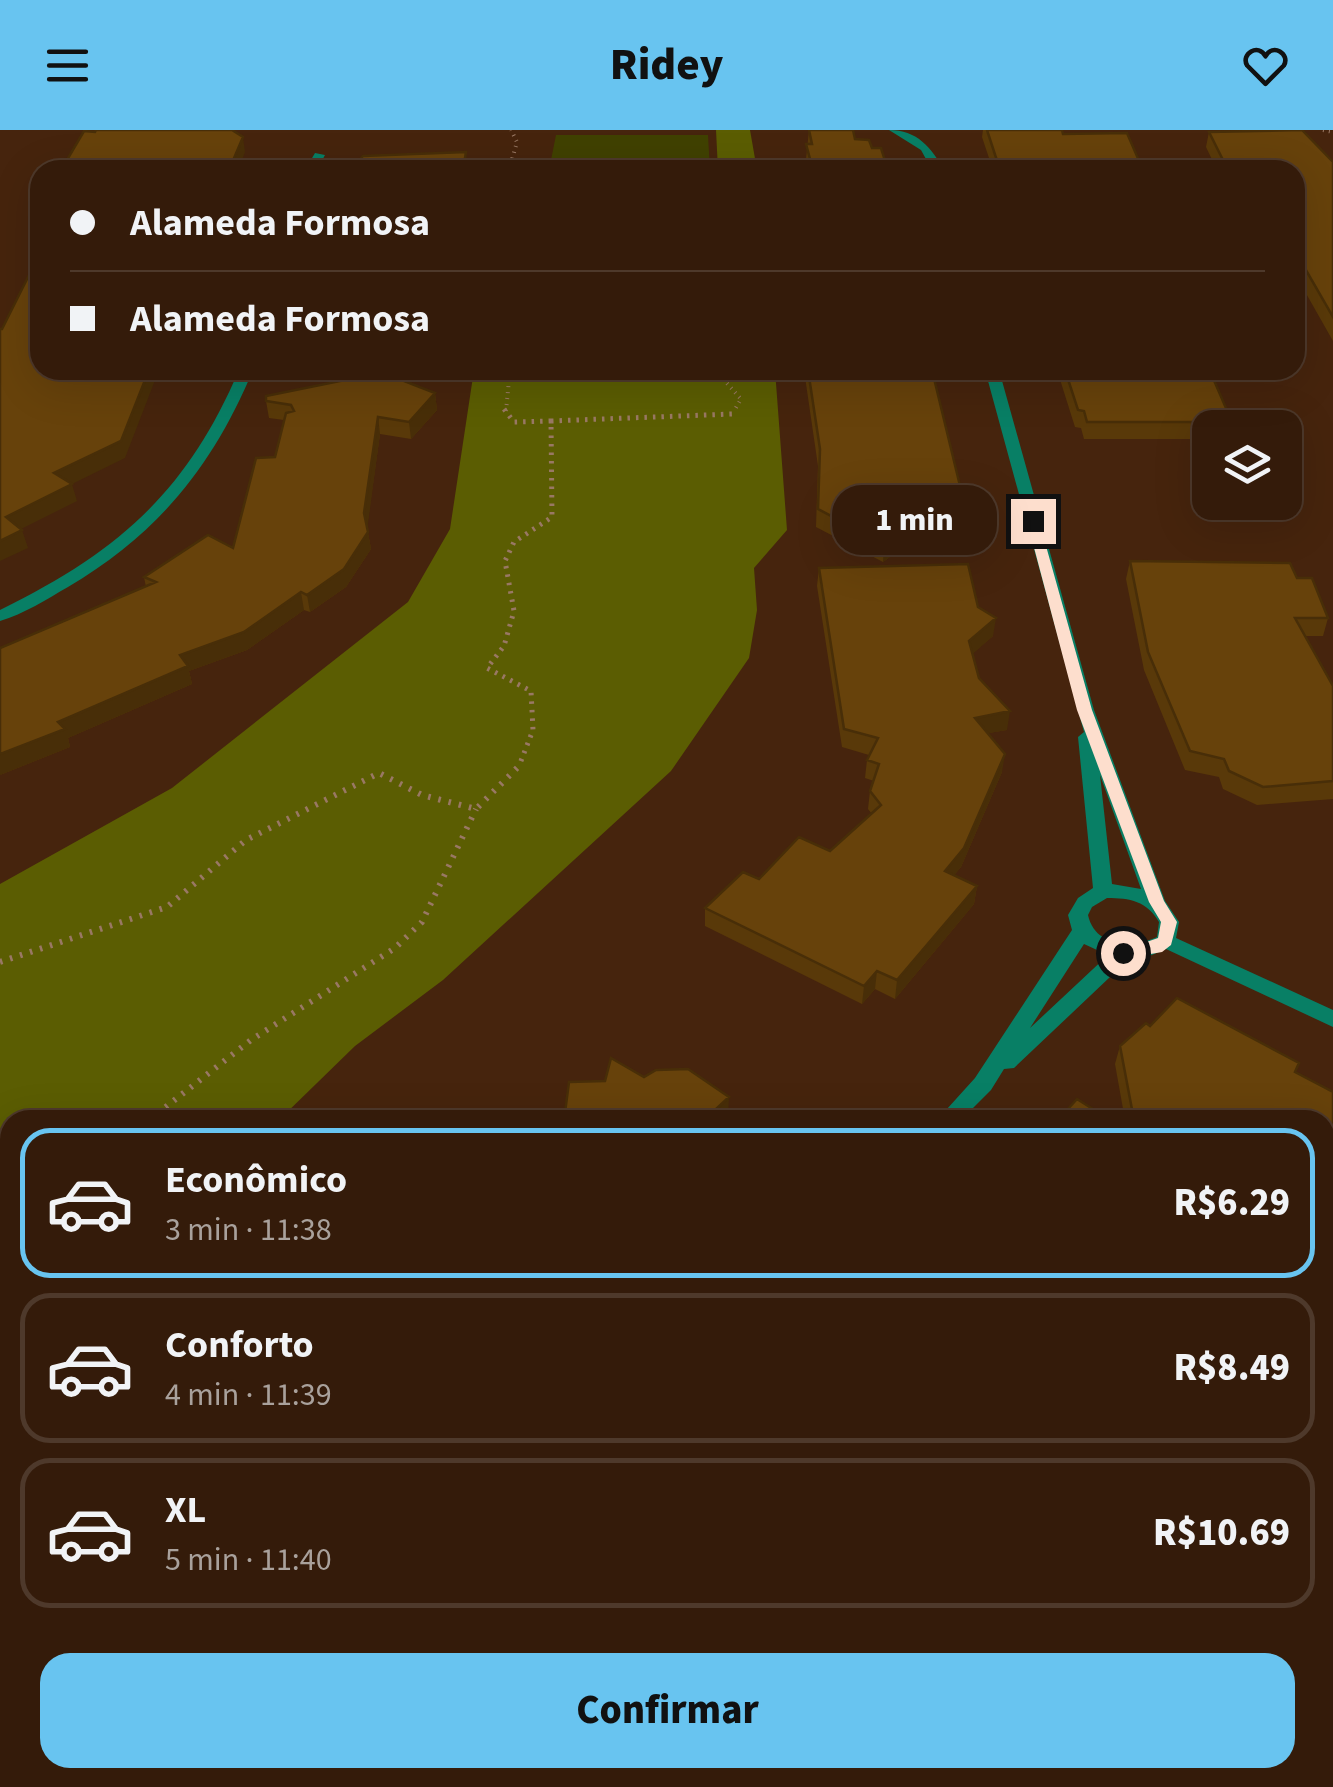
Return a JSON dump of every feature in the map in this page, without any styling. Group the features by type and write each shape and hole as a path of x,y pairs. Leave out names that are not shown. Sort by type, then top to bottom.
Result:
{"street":[{"path":"895,130 926,148 933,160"},
{"path":"316,160 318,155"},
{"path":"0,616 81,572 138,531 178,493 209,453 242,380"},
{"path":"995,380 1084,710 1156,902 1169,922 1166,941"},
{"path":"1084,710 1102,890"},
{"path":"1156,902 1130,891 1102,890 1082,902 1077,921 1082,931 1102,947 1123,953 1145,952 1166,941"},
{"path":"983,1084 1082,931"},
{"path":"1166,941 1333,1019"},
{"path":"958,1110 1123,953"}],"path":[{"path":"511,130 517,142 511,160"},
{"path":"1323,130 1333,132"},
{"path":"510,380 504,408 514,422 732,414 741,400 724,380"},
{"path":"162,1110 251,1040 394,948 422,922 476,809 514,778 527,753 532,726 530,691 487,668 504,646 514,611 505,561 514,542 552,517 551,422"},
{"path":"0,962 166,908 246,840 380,773 422,794 476,809"}],"shaded area":[{"path":"716,130 750,130 755,160 718,160"},
{"path":"556,135 708,135 709,160 551,160"},
{"path":"472,380 776,380 787,530 754,568 757,610 749,658 671,771 443,980 355,1046 289,1110 0,1110 0,884 172,788 408,602 450,529"}],"building":[{"path":"232,130 243,137 233,160 67,160 84,131"},
{"path":"809,130 853,130 855,139 869,140 872,148 881,148 885,160 810,160 806,144 812,144"},
{"path":"987,130 1127,133 1139,160 997,160"},
{"path":"1302,130 1333,162 1333,317 1305,268 1305,160 1223,160 1209,132"},
{"path":"466,152 465,160 359,160 363,156"},
{"path":"30,273 30,380 145,380 121,441 54,473 72,484 6,517 22,530 0,541 0,329"},
{"path":"347,380 403,380 435,393 409,422 378,417 364,513 368,532 344,569 307,595 301,592 244,632 180,655 188,666 58,722 65,729 0,754 0,648 156,582 144,577 208,535 233,548 256,458 275,457 286,413 294,411 291,405 266,401 266,396"},
{"path":"810,380 934,380 961,490 884,544 818,509 820,449"},
{"path":"1068,380 1214,380 1227,410 1192,410 1192,422 1087,422 1084,411 1078,410"},
{"path":"1130,561 1290,563 1297,578 1312,578 1328,618 1295,618 1333,686 1333,781 1263,787 1229,771 1224,759 1190,751 1148,652"},
{"path":"968,564 978,607 996,618 969,641 979,678 1010,711 975,718 1005,754 964,848 945,871 977,886 897,980 877,971 864,986 705,908 743,872 759,879 799,837 830,851 881,805 870,791 879,764 867,760 878,738 844,729 819,568"},
{"path":"1177,998 1299,1063 1295,1072 1333,1092 1333,1110 1132,1110 1120,1046 1146,1023 1150,1026"},
{"path":"611,1058 644,1077 656,1070 688,1069 729,1097 715,1110 565,1110 569,1082 605,1081"},
{"path":"1077,1099 1094,1110 1067,1110"}],"route":[{"path":"1033,521 1084,710 1156,902 1169,922 1166,941 1156,948 1123,953"}]}
